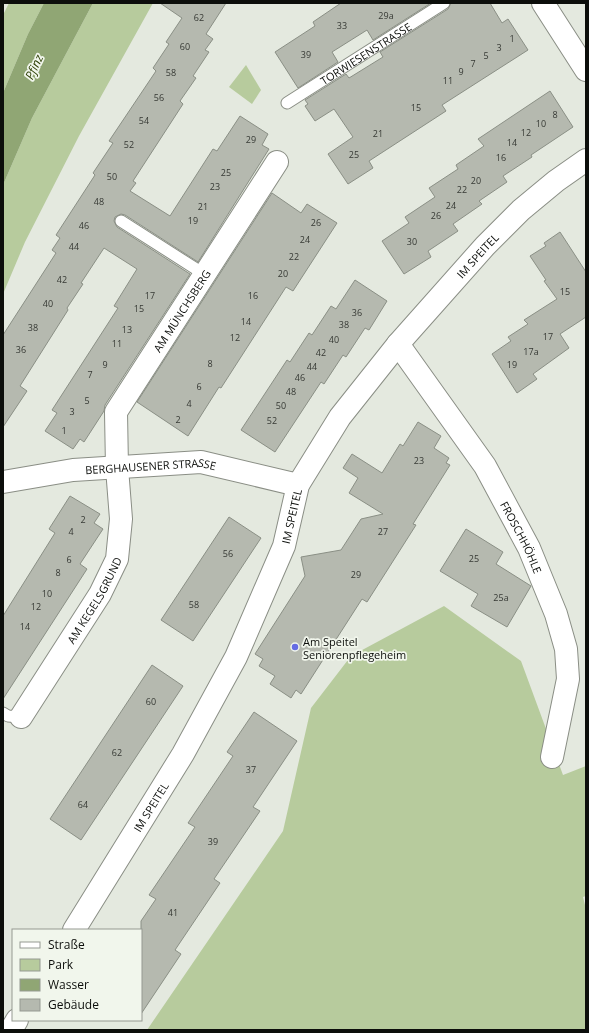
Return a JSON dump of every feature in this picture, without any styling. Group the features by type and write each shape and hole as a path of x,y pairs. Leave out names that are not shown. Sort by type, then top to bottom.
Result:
{"street":[{"path":"543,3 586,70"},
{"name":"IM SPEITEL","path":"75,929 182,754 236,657 284,546 298,485 340,417 398,344 485,246 521,210 556,181 586,160"},
{"name":"AM MÜNCHSBERG","path":"117,468 116,412 277,162"},
{"name":"FROSCHHÖHLE","path":"398,344 485,466 529,548 556,614 566,649 568,679 552,757"},
{"name":"BERGHAUSENER STRASSE","path":"3,482 73,470 201,462 298,485"},
{"name":"AM KEGELSGRUND","path":"12,715 100,594 117,558 121,519 117,468"},
{"path":"11,1030 17,1021"}],"lane":[{"name":"TORWIESENSTRASSE","path":"287,103 444,3"},
{"path":"121,221 204,274"}],"green space":[{"path":"9,3 44,3 28,34 3,93 3,15"},
{"path":"93,3 153,3 79,136 25,242 3,294 3,185 32,118"},
{"path":"246,65 261,90 252,104 229,87"},
{"path":"444,606 521,661 563,775 586,766 586,896 583,897 586,909 586,1030 147,1030 283,831 311,708 351,656"}],"water":[{"name":"Pfinz","path":"44,3 93,3 32,118 3,185 3,93 28,34"}],"building":[{"path":"160,3 226,3 206,34 213,39 205,50 209,52 193,76 196,78 180,101 183,104 133,181 136,183 130,191 170,216 213,149 217,151 240,116 268,134 262,145 269,149 198,262 125,215 121,214 115,217 114,221 117,227 190,274 105,405 104,411 84,442 80,439 73,449 45,431 57,413 52,410 118,308 114,306 137,269 104,248 81,283 83,284 67,308 68,310 20,386 27,391 3,427 3,335 56,253 52,250 60,238 56,235 95,175 93,173 113,143 109,141 156,71 153,68 169,44 166,42 182,18"},
{"path":"341,3 431,3 373,40 367,30 332,52 338,62 298,88 275,52 315,26 313,22"},
{"path":"451,3 490,3 502,23 508,19 528,50 442,105 446,111 369,161 373,168 348,184 328,154 353,137 334,109 315,121 305,106 308,104 305,100 346,74 349,78 383,57 380,52 448,9"},
{"path":"550,91 573,127 503,176 507,182 479,201 482,204 453,224 458,231 428,251 431,257 404,274 382,241 409,223 405,217 435,197 429,188 458,169 456,165 484,146 478,139"},
{"path":"272,193 301,213 307,204 337,223 293,291 286,287 188,436 137,402"},
{"path":"560,232 586,272 586,317 560,334 569,348 533,374 537,379 517,393 492,354 511,341 508,337 528,324 524,320 557,299 544,281 546,280 530,256 546,246 544,243"},
{"path":"355,280 387,301 369,330 365,328 346,357 343,355 324,384 321,382 275,452 241,430 287,360 290,362 309,333 312,335 331,306 336,309"},
{"path":"418,422 441,436 434,448 449,458 446,463 450,465 413,524 416,525 367,602 362,599 301,694 296,690 291,698 270,684 275,676 259,666 263,659 255,654 305,576 301,557 341,550 361,519 383,514 349,493 358,478 343,468 352,454 382,473 400,444 403,446"},
{"path":"70,496 100,514 94,523 103,529 80,564 87,569 3,699 3,616 55,533 49,529"},
{"path":"229,517 261,538 193,641 161,620"},
{"path":"466,529 503,552 496,564 531,586 507,627 471,606 478,594 440,571"},
{"path":"152,665 183,686 81,840 50,819"},
{"path":"254,712 297,741 253,807 260,811 214,879 220,883 175,950 181,954 142,1012 141,921 156,899 149,895 195,827 188,823 233,756 227,752"}],"place":[{"name":"Am Speitel Seniorenpflegeheim","path":"295,647"}]}
